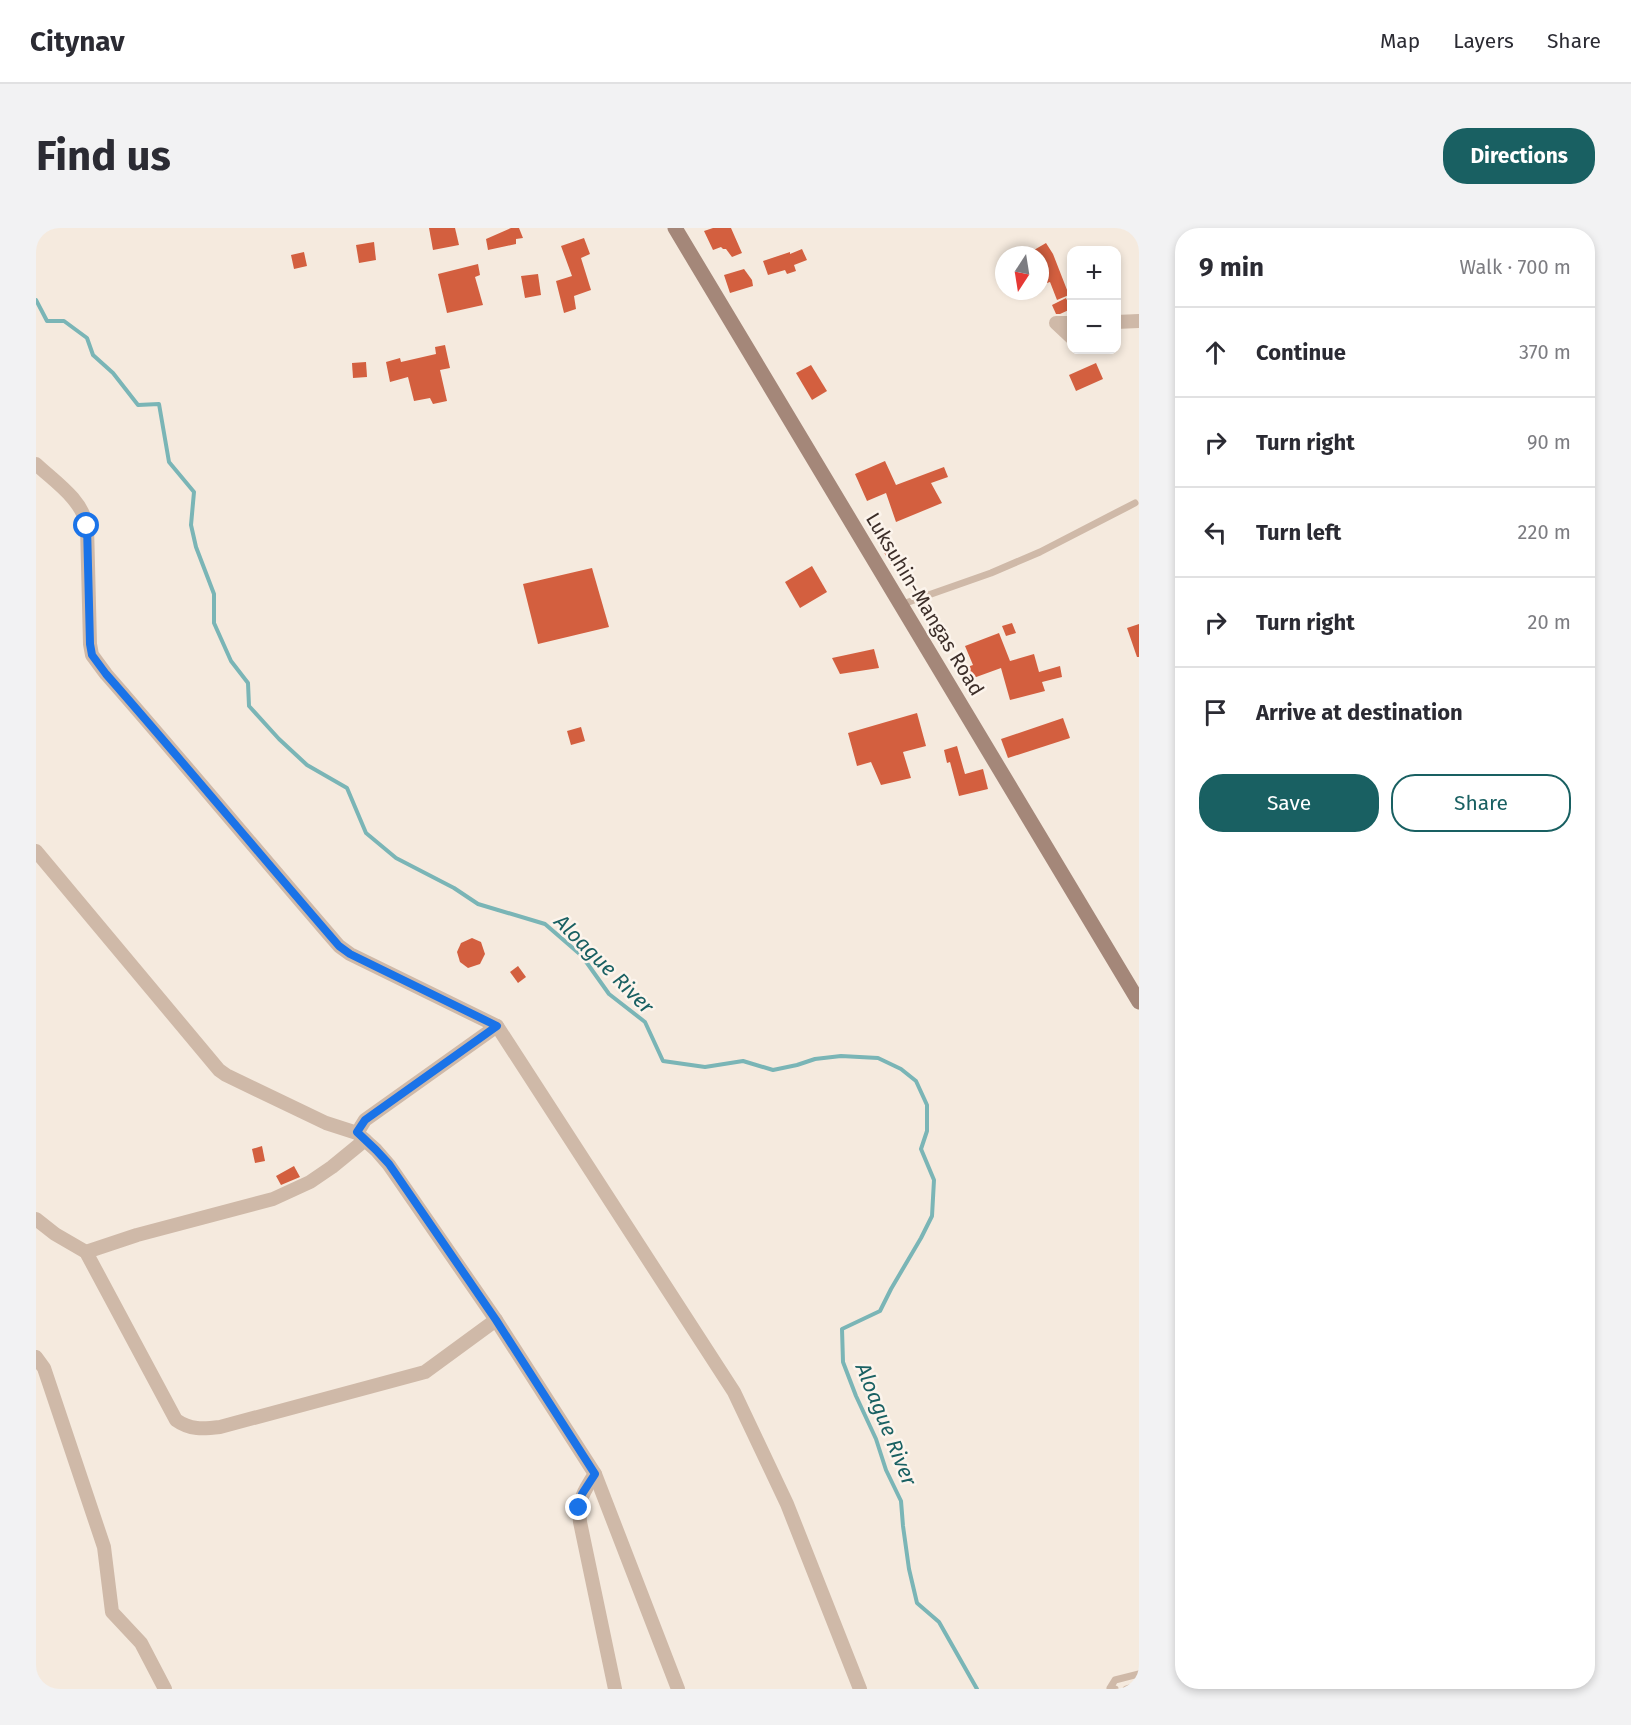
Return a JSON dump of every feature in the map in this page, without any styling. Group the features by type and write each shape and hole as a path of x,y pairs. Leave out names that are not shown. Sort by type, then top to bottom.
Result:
{"main road":[{"name":"Luksuhin-Mangas Road","path":"675,228 1139,1002"}],"street":[{"path":"1121,322 1139,321"},
{"path":"1067,323 1056,323 1067,334"},
{"path":"36,464 79,505 85,515 90,644 92,655 106,674 339,946 350,954 497,1026 734,1392 787,1504 860,1689"},
{"path":"36,851 219,1070 326,1123 361,1136 389,1164 496,1320 595,1474 678,1689"},
{"path":"86,1252 137,1235 273,1199 310,1182 332,1167 361,1136 365,1120 497,1026"},
{"path":"36,1219 55,1234 86,1252 176,1420 191,1428 220,1427 425,1372 496,1320"},
{"path":"36,1357 44,1368 104,1547 112,1612 141,1643 165,1689"},
{"path":"595,1474 582,1494 579,1508 615,1689"}],"lane":[{"path":"900,604 991,573 1040,552 1135,503"},
{"path":"1110,1688 1114,1680 1139,1674"},
{"path":"1126,1689 1139,1685"}],"building":[{"path":"429,228 455,228 459,245 433,250"},
{"path":"511,228 519,228 523,238 516,239 516,244 488,250 486,239"},
{"path":"713,228 731,228 742,253 732,257 726,249 721,247 713,250 704,231"},
{"path":"584,238 590,254 581,258 591,290 574,296 576,309 564,313 556,281 572,276 561,246"},
{"path":"374,242 376,260 359,263 356,245"},
{"path":"1049,248 1067,290 1067,296 1057,300 1050,282"},
{"path":"802,249 807,260 794,265 796,271 787,274 785,270 768,275 763,261"},
{"path":"304,252 307,266 294,269 291,255"},
{"path":"478,264 480,275 475,277 483,305 447,313 438,274"},
{"path":"744,269 752,280 753,286 730,293 724,275"},
{"path":"538,274 541,295 525,298 521,276"},
{"path":"1066,298 1067,311 1056,314 1052,305"},
{"path":"445,345 450,368 440,370 447,401 433,404 430,398 414,401 408,377 390,382 386,362 400,358 401,362 436,354 435,347"},
{"path":"366,362 367,377 353,378 352,363"},
{"path":"1096,363 1103,379 1076,391 1069,375"},
{"path":"811,365 827,391 812,400 796,373"},
{"path":"885,461 896,485 944,467 948,477 931,483 942,503 896,522 886,493 867,501 855,474"},
{"path":"891,538 902,561 891,565 880,545"},
{"path":"812,566 827,592 800,608 785,582"},
{"path":"592,568 609,627 538,644 523,584"},
{"path":"1012,623 1016,633 1006,636 1002,626"},
{"path":"1139,624 1139,657 1137,657 1127,628"},
{"path":"999,633 1010,661 1034,654 1039,672 1060,666 1062,677 1042,682 1045,691 1010,700 1001,668 968,680 964,668 973,665 965,646"},
{"path":"874,649 879,668 840,674 832,658"},
{"path":"917,713 926,746 903,752 911,778 881,785 871,762 857,766 848,733"},
{"path":"1063,718 1070,738 1008,758 1001,739"},
{"path":"581,727 585,741 571,745 567,731"},
{"path":"957,746 965,774 983,769 988,789 959,796 950,762 947,763 944,750"},
{"path":"472,938 481,942 485,954 480,964 468,968 460,962 457,952 461,943"},
{"path":"518,966 526,977 518,983 510,972"},
{"path":"262,1146 265,1161 255,1163 252,1149"},
{"path":"294,1166 300,1177 281,1185 276,1176"}],"waterway":[{"name":"Aloague River","path":"36,300 47,321 64,321 87,338 93,355 113,373 138,405 159,404 169,462 194,492 191,525 196,547 214,594 214,623 231,661 248,683 249,706 307,765 347,788 366,833 396,858 454,888 478,904 545,924 582,956 609,994 645,1022 663,1061 705,1067 743,1061 773,1070 815,1059 841,1056 878,1058 901,1069 916,1081 927,1105 927,1131 921,1149 934,1180 932,1216 880,1311 842,1329 843,1362 876,1439 886,1470 901,1501 909,1569 917,1603 939,1622 977,1689"}],"route":[{"path":"87,526 90,644 92,655 106,674 339,946 350,954 497,1026 365,1120 357,1132 389,1164 496,1320 595,1474 582,1494 579,1508"}]}
